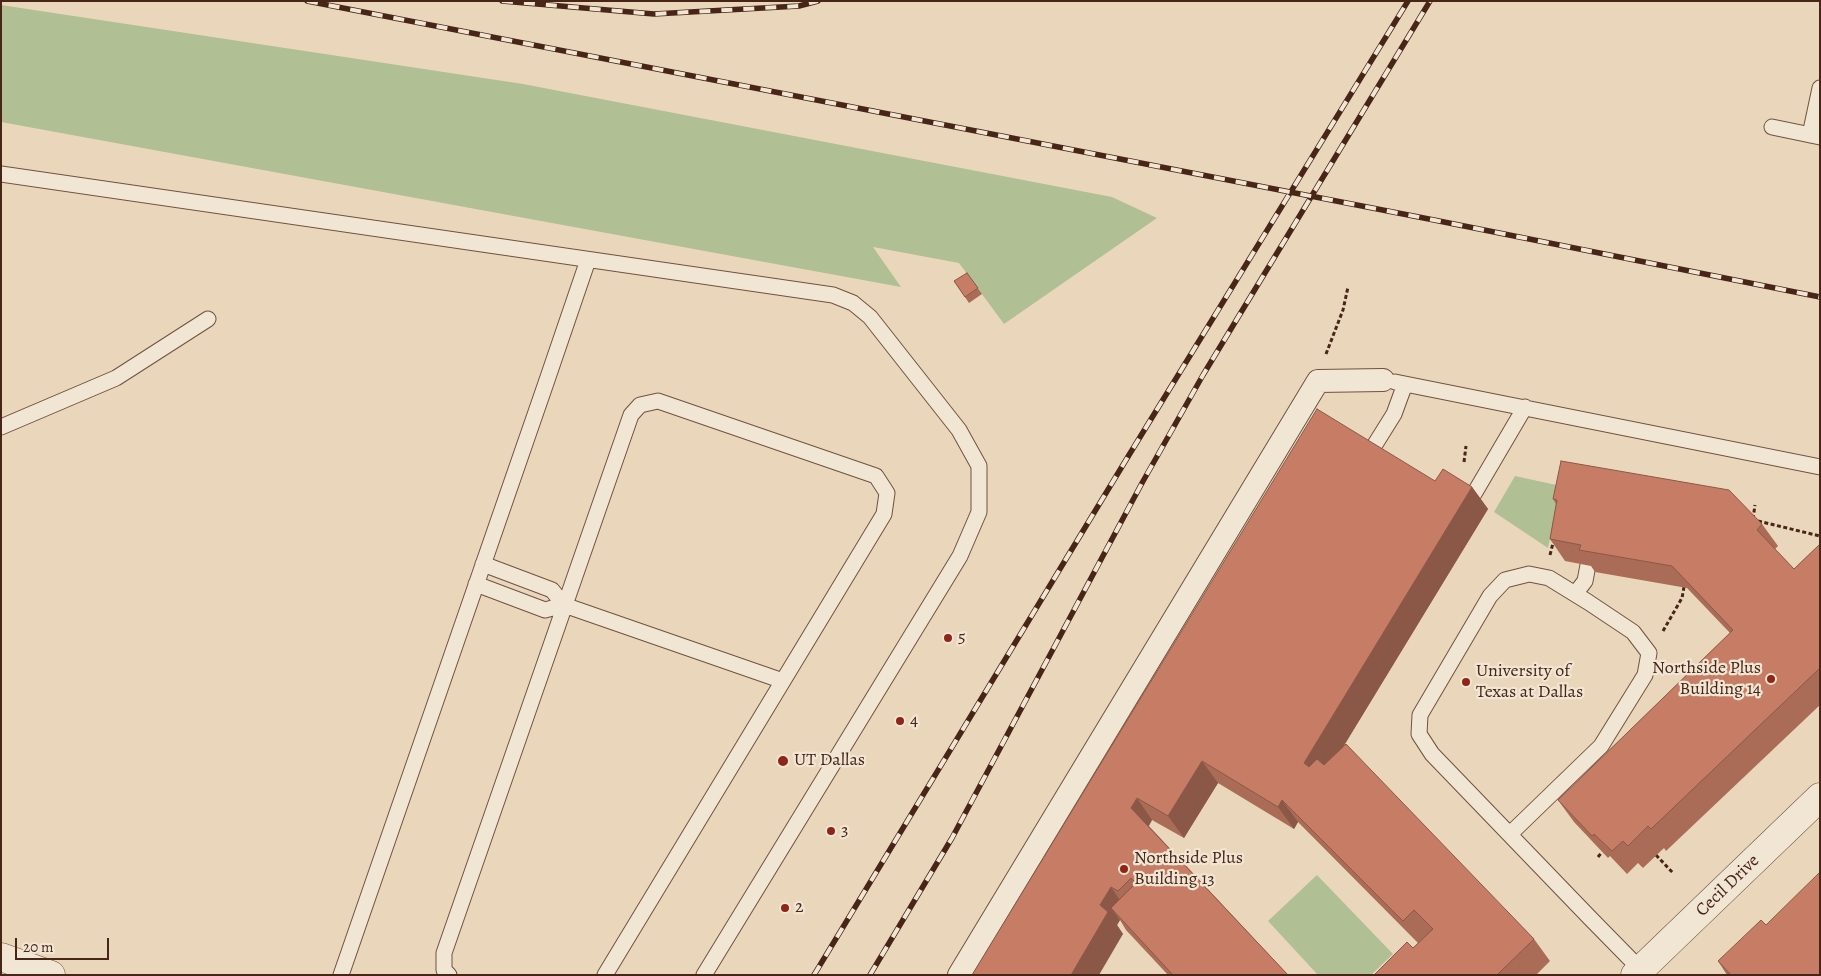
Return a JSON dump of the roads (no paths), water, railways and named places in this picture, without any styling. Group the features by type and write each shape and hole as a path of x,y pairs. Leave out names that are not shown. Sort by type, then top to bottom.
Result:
{"street":[{"path":"959,975 1318,381 1394,382"},
{"name":"Cecil Drive","path":"1640,973 1820,797"},
{"path":"1,957 51,975"}],"lane":[{"path":"1772,127 1815,136 1820,88"},
{"path":"1,174 833,295 853,303 870,318 959,430 979,466 979,512 960,556 704,975"},
{"path":"341,975 588,260"},
{"path":"1,427 116,378 208,319"},
{"path":"1355,476 1394,414 1394,382 1526,407 1820,468"},
{"path":"449,975 444,970 444,953 631,415 640,405 658,401 876,476 887,493 884,514 605,975"},
{"path":"1472,499 1526,407"},
{"path":"483,564 552,590 564,605 783,681"},
{"path":"1575,594 1585,581 1588,565"},
{"path":"1510,834 1601,746 1645,675 1649,652 1633,632 1575,594 1549,578 1529,574 1505,580 1490,596 1420,715 1419,734 1432,754 1640,973"},
{"path":"476,584 545,610 564,605"}],"railway":[{"path":"307,1 1820,297"},
{"path":"502,1 654,14 799,6 818,1"},
{"path":"814,975 1129,455 1408,1"},
{"path":"870,975 952,838 1142,483 1203,375 1430,1"}],"place":[{"name":"5","path":"948,638"},
{"name":"Northside Plus Building 14","path":"1771,679"},
{"name":"University of Texas at Dallas","path":"1466,682"},
{"name":"4","path":"900,721"},
{"name":"UT Dallas","path":"783,761"},
{"name":"3","path":"831,831"},
{"name":"Northside Plus Building 13","path":"1124,869"},
{"name":"2","path":"785,908"}]}
